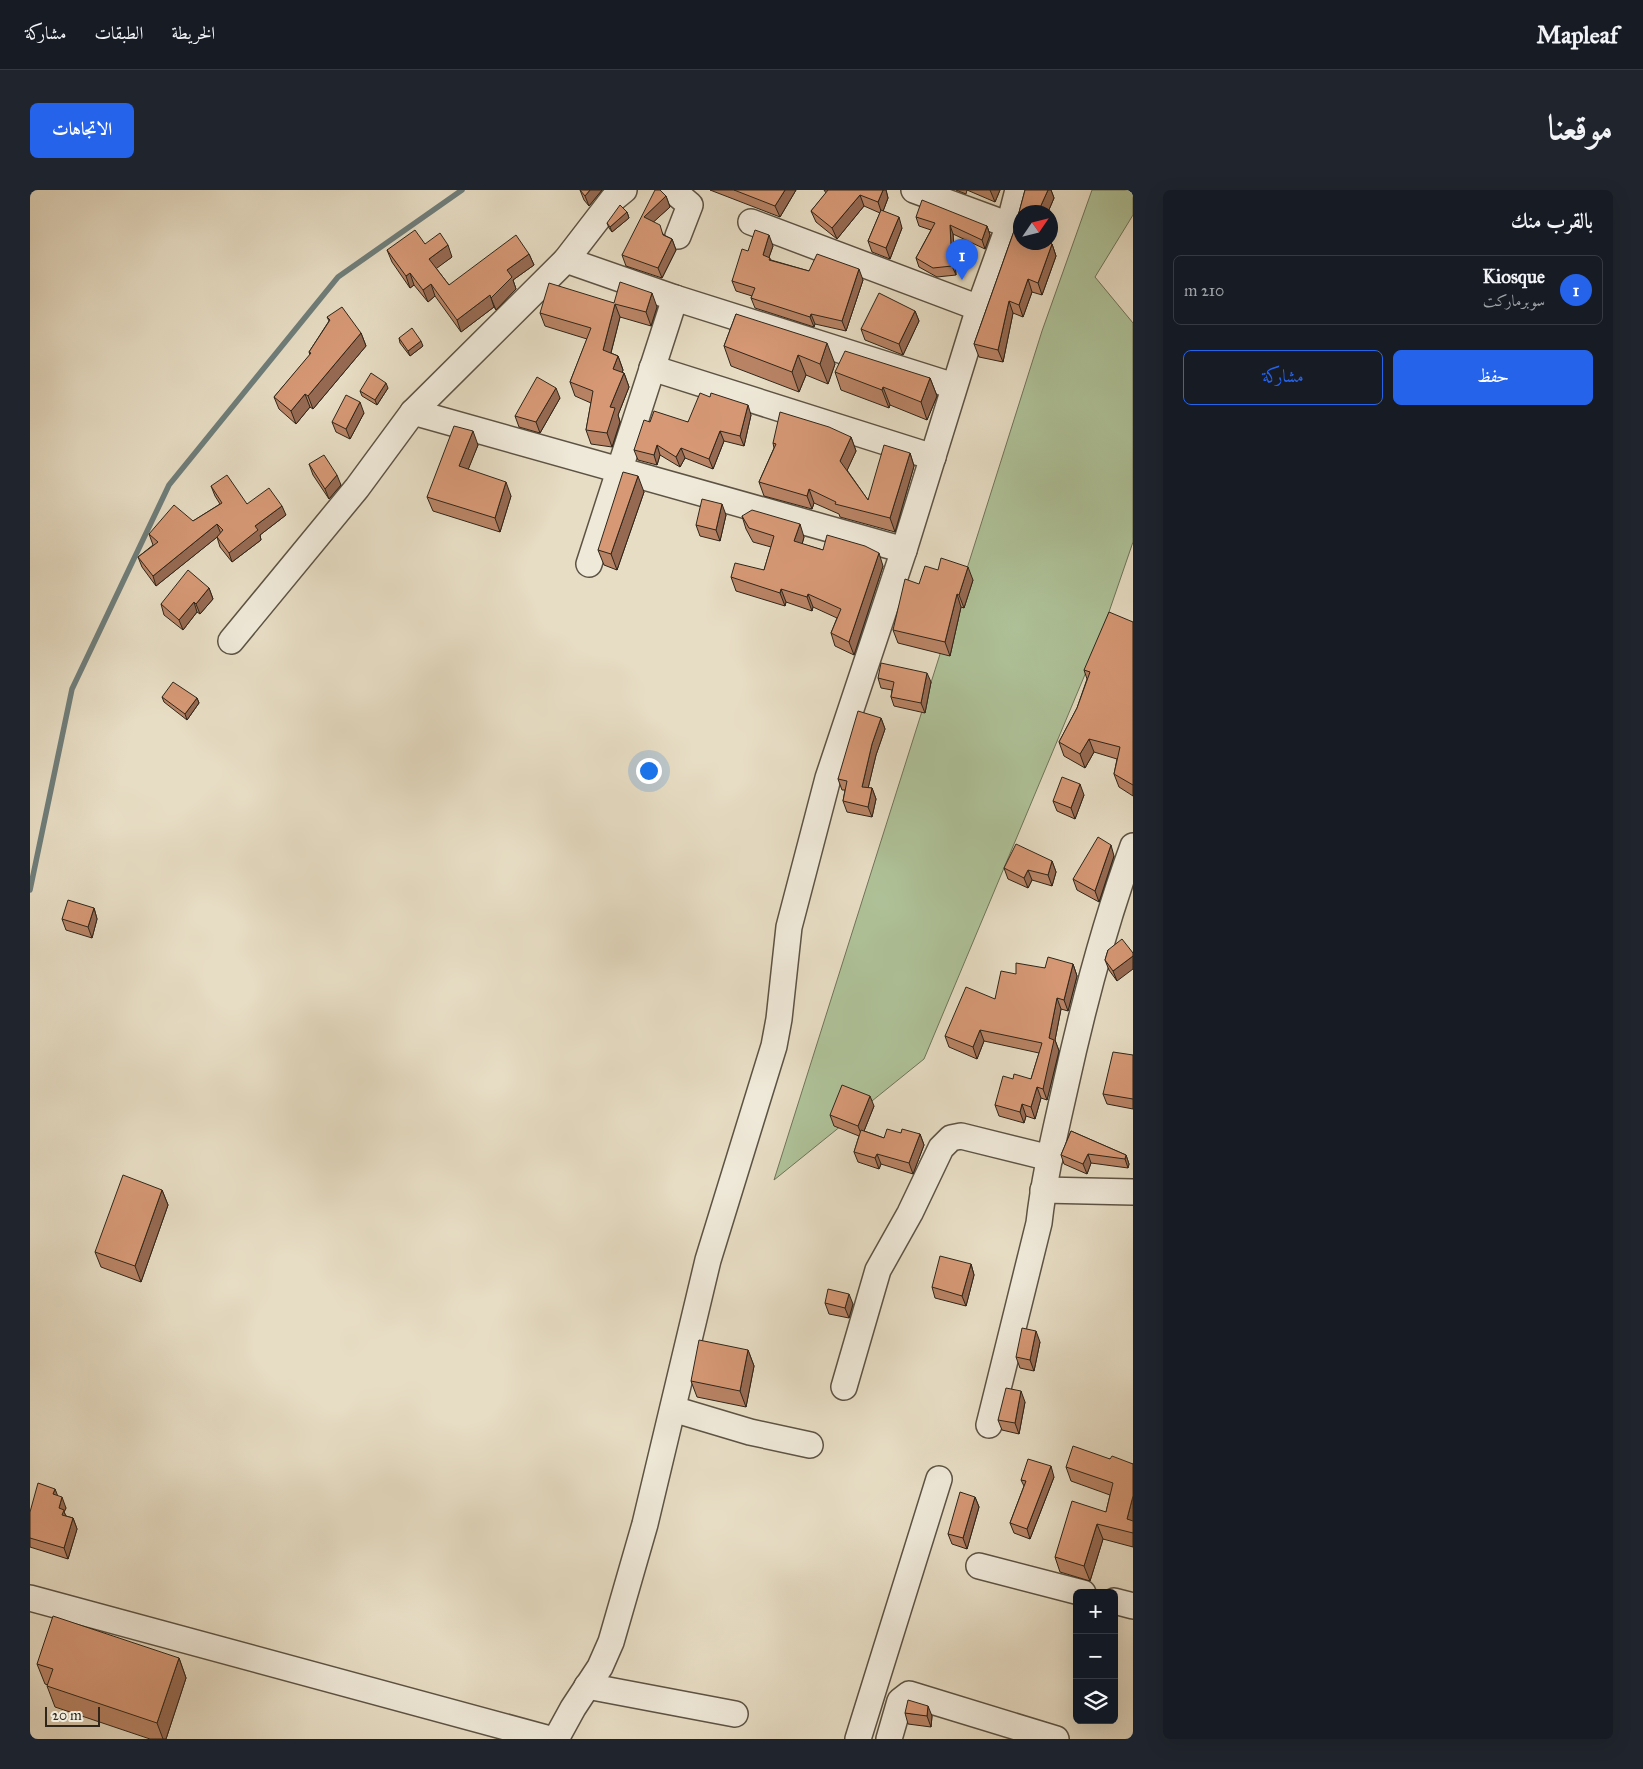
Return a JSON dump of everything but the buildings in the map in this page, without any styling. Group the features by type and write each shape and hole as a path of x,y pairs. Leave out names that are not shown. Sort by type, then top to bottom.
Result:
{"street":[{"path":"231,641 357,488 413,412 566,260 614,199 624,190"},
{"path":"672,190 690,205 678,236"},
{"path":"914,190 1009,225"},
{"path":"556,1739 600,1667 611,1642 645,1524 708,1260 774,1046 779,1020 789,927 828,778 904,550 978,308 1009,225 1018,190"},
{"path":"751,222 978,308"},
{"path":"566,260 674,298 954,386"},
{"path":"588,564 674,298"},
{"path":"652,368 933,456"},
{"path":"413,412 904,550"},
{"path":"989,1425 1040,1224 1043,1190 1080,1017 1104,930 1133,846"},
{"path":"844,1387 878,1270 910,1213 941,1148 951,1138 961,1136 1050,1158"},
{"path":"1043,1190 1133,1192"},
{"path":"673,1410 750,1432 810,1445"},
{"path":"858,1739 939,1479"},
{"path":"979,1566 1073,1590"},
{"path":"30,1598 550,1739"},
{"path":"1118,1602 1133,1606"},
{"path":"587,1686 735,1714"},
{"path":"889,1739 900,1701 909,1694 1056,1739"}],"green space":[{"path":"1092,190 1133,190 1133,215 1095,277 1133,323 1133,542 1099,641 924,1059 774,1180 1042,331"}],"waterway":[{"path":"30,890 72,689 169,485 338,277 462,190"}],"place":[{"name":"Kiosque","path":"962,280"}]}
